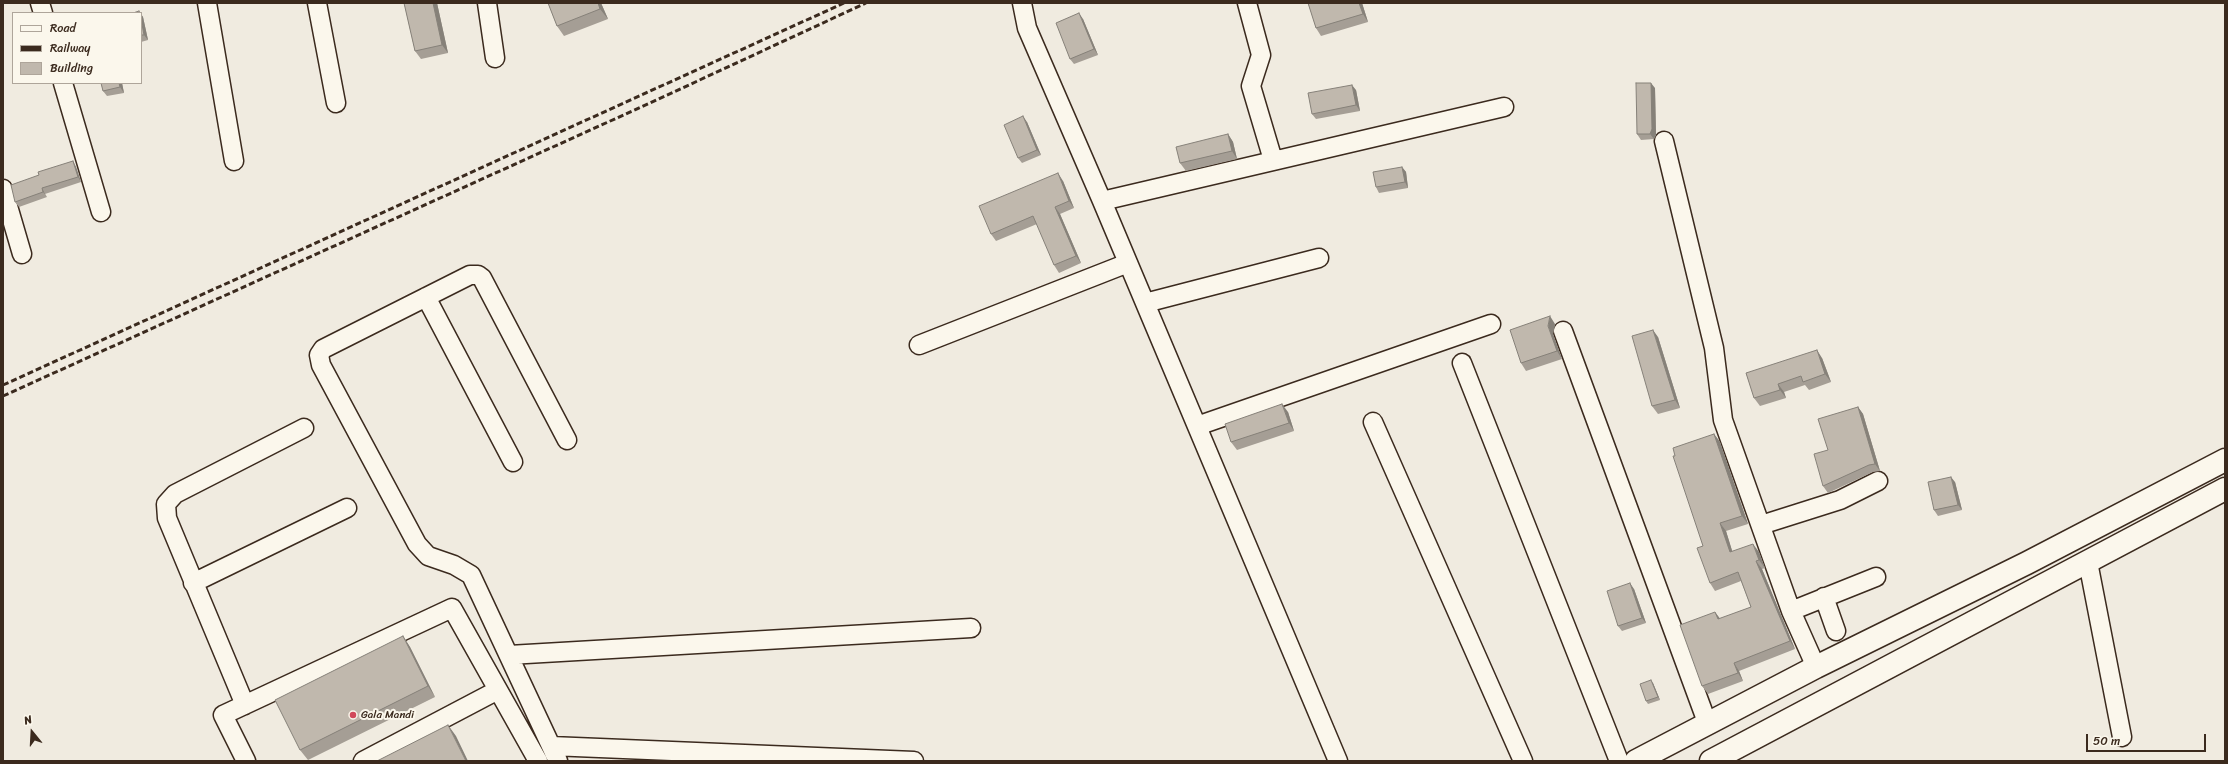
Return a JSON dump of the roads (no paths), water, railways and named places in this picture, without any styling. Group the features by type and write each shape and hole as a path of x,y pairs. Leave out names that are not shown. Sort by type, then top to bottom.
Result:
{"main road":[{"path":"1636,761 1708,725 1816,667 2027,563 2225,460"},
{"path":"1718,759 2225,489"}],"street":[{"path":"207,3 234,161"},
{"path":"317,3 336,103"},
{"path":"487,3 495,58"},
{"path":"1022,3 1027,28 1102,200 1338,761"},
{"path":"1247,3 1261,55 1251,86 1273,160"},
{"path":"63,84 101,212"},
{"path":"1102,200 1504,107"},
{"path":"1664,141 1714,348 1723,420 1791,610 1816,667"},
{"path":"3,189 22,254"},
{"path":"1145,303 1319,258"},
{"path":"919,345 1128,263"},
{"path":"567,440 482,278 478,275 470,275 323,349 319,359 417,544 428,556 454,565 471,574 555,754 914,761"},
{"path":"426,297 513,462"},
{"path":"1196,426 1491,324"},
{"path":"1563,331 1708,725"},
{"path":"1462,363 1619,761"},
{"path":"1373,422 1523,761"},
{"path":"245,705 167,518 166,504 175,494 304,428"},
{"path":"1761,525 1840,500 1878,482"},
{"path":"193,583 347,508"},
{"path":"2088,562 2122,737"},
{"path":"1791,610 1876,577"},
{"path":"1824,597 1836,631"},
{"path":"246,761 223,715 452,608 538,761"},
{"path":"509,655 971,628"},
{"path":"363,761 498,690"}],"railway":[{"path":"3,385 844,3"},
{"path":"3,396 650,103 866,3"}],"place":[{"name":"Gala Mandi","path":"353,715"}]}
